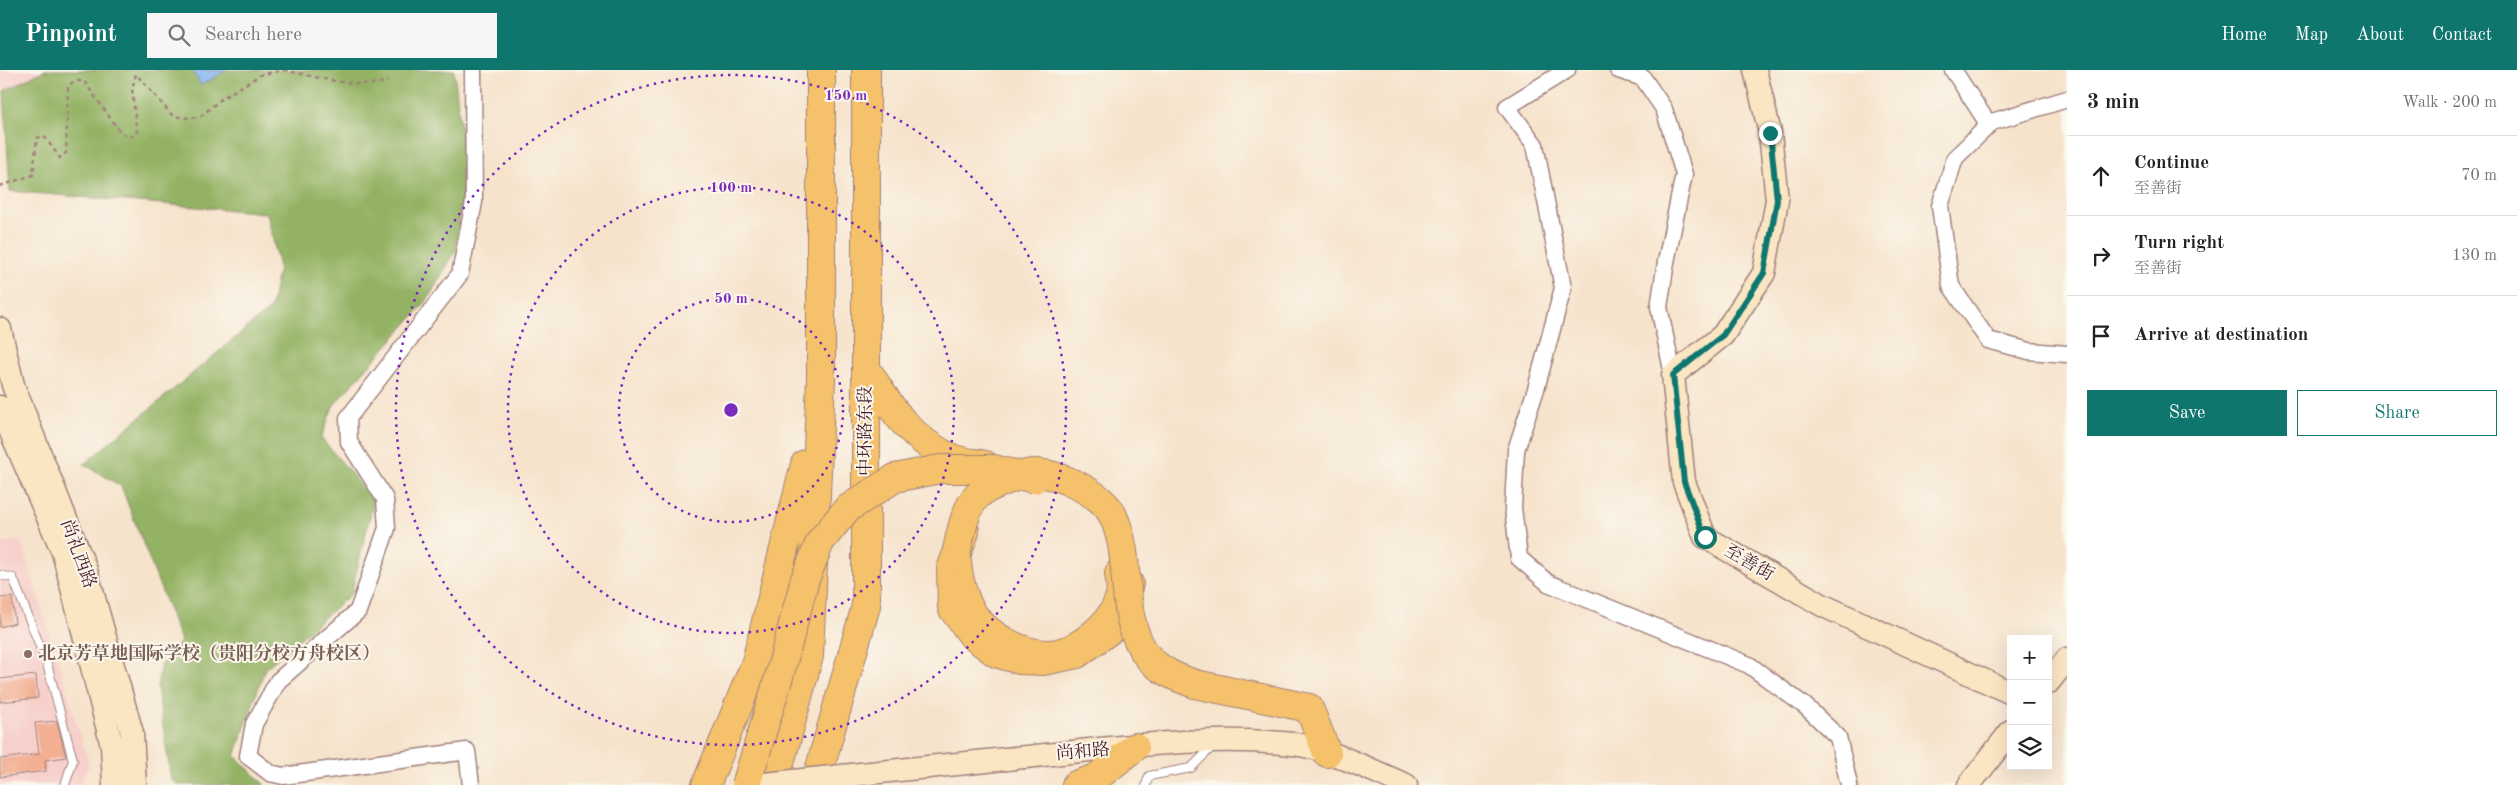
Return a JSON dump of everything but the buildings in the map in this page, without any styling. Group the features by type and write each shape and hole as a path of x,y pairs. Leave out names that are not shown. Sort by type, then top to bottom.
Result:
{"highway":[{"path":"774,785 809,656 819,406 821,70"},
{"name":"中环路东段","path":"815,785 866,606 866,70"},
{"path":"866,368 901,422 927,442 955,459 988,466 1070,475 1097,490 1120,517 1129,540 1132,570 1122,610 1110,630 1077,654 1043,661 1020,660 996,653 973,636 952,608 951,569 964,533 978,512 1005,488 1020,481 1034,479"},
{"path":"706,785 756,662 819,406"},
{"path":"746,785 779,678 805,578 820,542 846,508 895,478 940,469 994,469 1034,479 1068,489 1093,506 1108,524 1114,539 1119,571 1120,598 1110,618 1087,640 1059,653 1024,650 993,636 968,606 959,584 956,555 962,524 978,496 1006,481 1034,473 1069,481 1094,493 1112,513 1123,552 1132,628 1145,654 1171,676 1195,684 1308,708 1327,753"},
{"path":"832,785 853,700 866,606"},
{"path":"1076,785 1096,778 1135,747"}],"street":[{"path":"471,785 467,751 283,776 270,773 248,756 254,724 278,681 358,611 387,528 385,499 349,442 348,418 460,274 474,202 473,70"},
{"path":"1567,70 1507,107 1535,145 1563,288 1536,389 1516,450 1512,508 1519,558 1548,583 1748,665 1804,706 1838,737 1848,785"},
{"path":"1618,70 1643,78 1664,109 1684,174 1659,307 1673,375 1723,335 1764,273 1777,200 1770,133 1755,70"},
{"path":"1953,70 1989,125"},
{"path":"2067,99 1989,125 1955,158 1940,206 1951,286 1988,340 2029,351 2067,354"},
{"name":"尚礼西路","path":"0,329 13,385 86,570 132,733 135,785"},
{"name":"至善街","path":"1673,375 1684,482 1705,537 1822,605 2007,691"},
{"name":"尚礼西路","path":"0,407 63,552 112,746 114,785"},
{"path":"2050,680 2067,659"},
{"path":"1969,785 2007,736"},
{"name":"尚和路","path":"753,785 1135,747 1217,742 1294,744 1327,753 1406,785"}],"lane":[{"path":"0,575 13,578 47,664 73,760 65,785"},
{"path":"1146,785 1149,776 1191,768 1217,742"}],"path":[{"path":"0,186 33,175 37,138 44,136 60,158 66,153 68,87 74,81 84,81 120,132 130,137 137,134 132,89 136,74 173,116 186,118 200,117 222,99 260,75 284,70 330,80 378,84 388,81"}],"shaded area":[{"path":"0,70 45,70 4,91 0,81"},
{"name":"北京芳草地国际学校（贵阳分校方舟校区）","path":"21,540 89,764 80,785 0,785 0,544"}],"green space":[{"path":"45,70 454,70 465,166 456,250 426,302 333,406 321,438 374,500 351,594 265,669 235,756 265,785 178,785 171,779 157,687 161,664 181,641 121,486 84,464 271,308 279,267 267,213 10,191 4,91"}],"water":[{"path":"192,70 227,70 201,85"}],"place":[{"name":"北京芳草地国际学校（贵阳分校方舟校区）","path":"28,654"}],"route":[{"path":"1705,537 1684,482 1673,375 1723,335 1764,273 1777,200 1770,133"}]}
